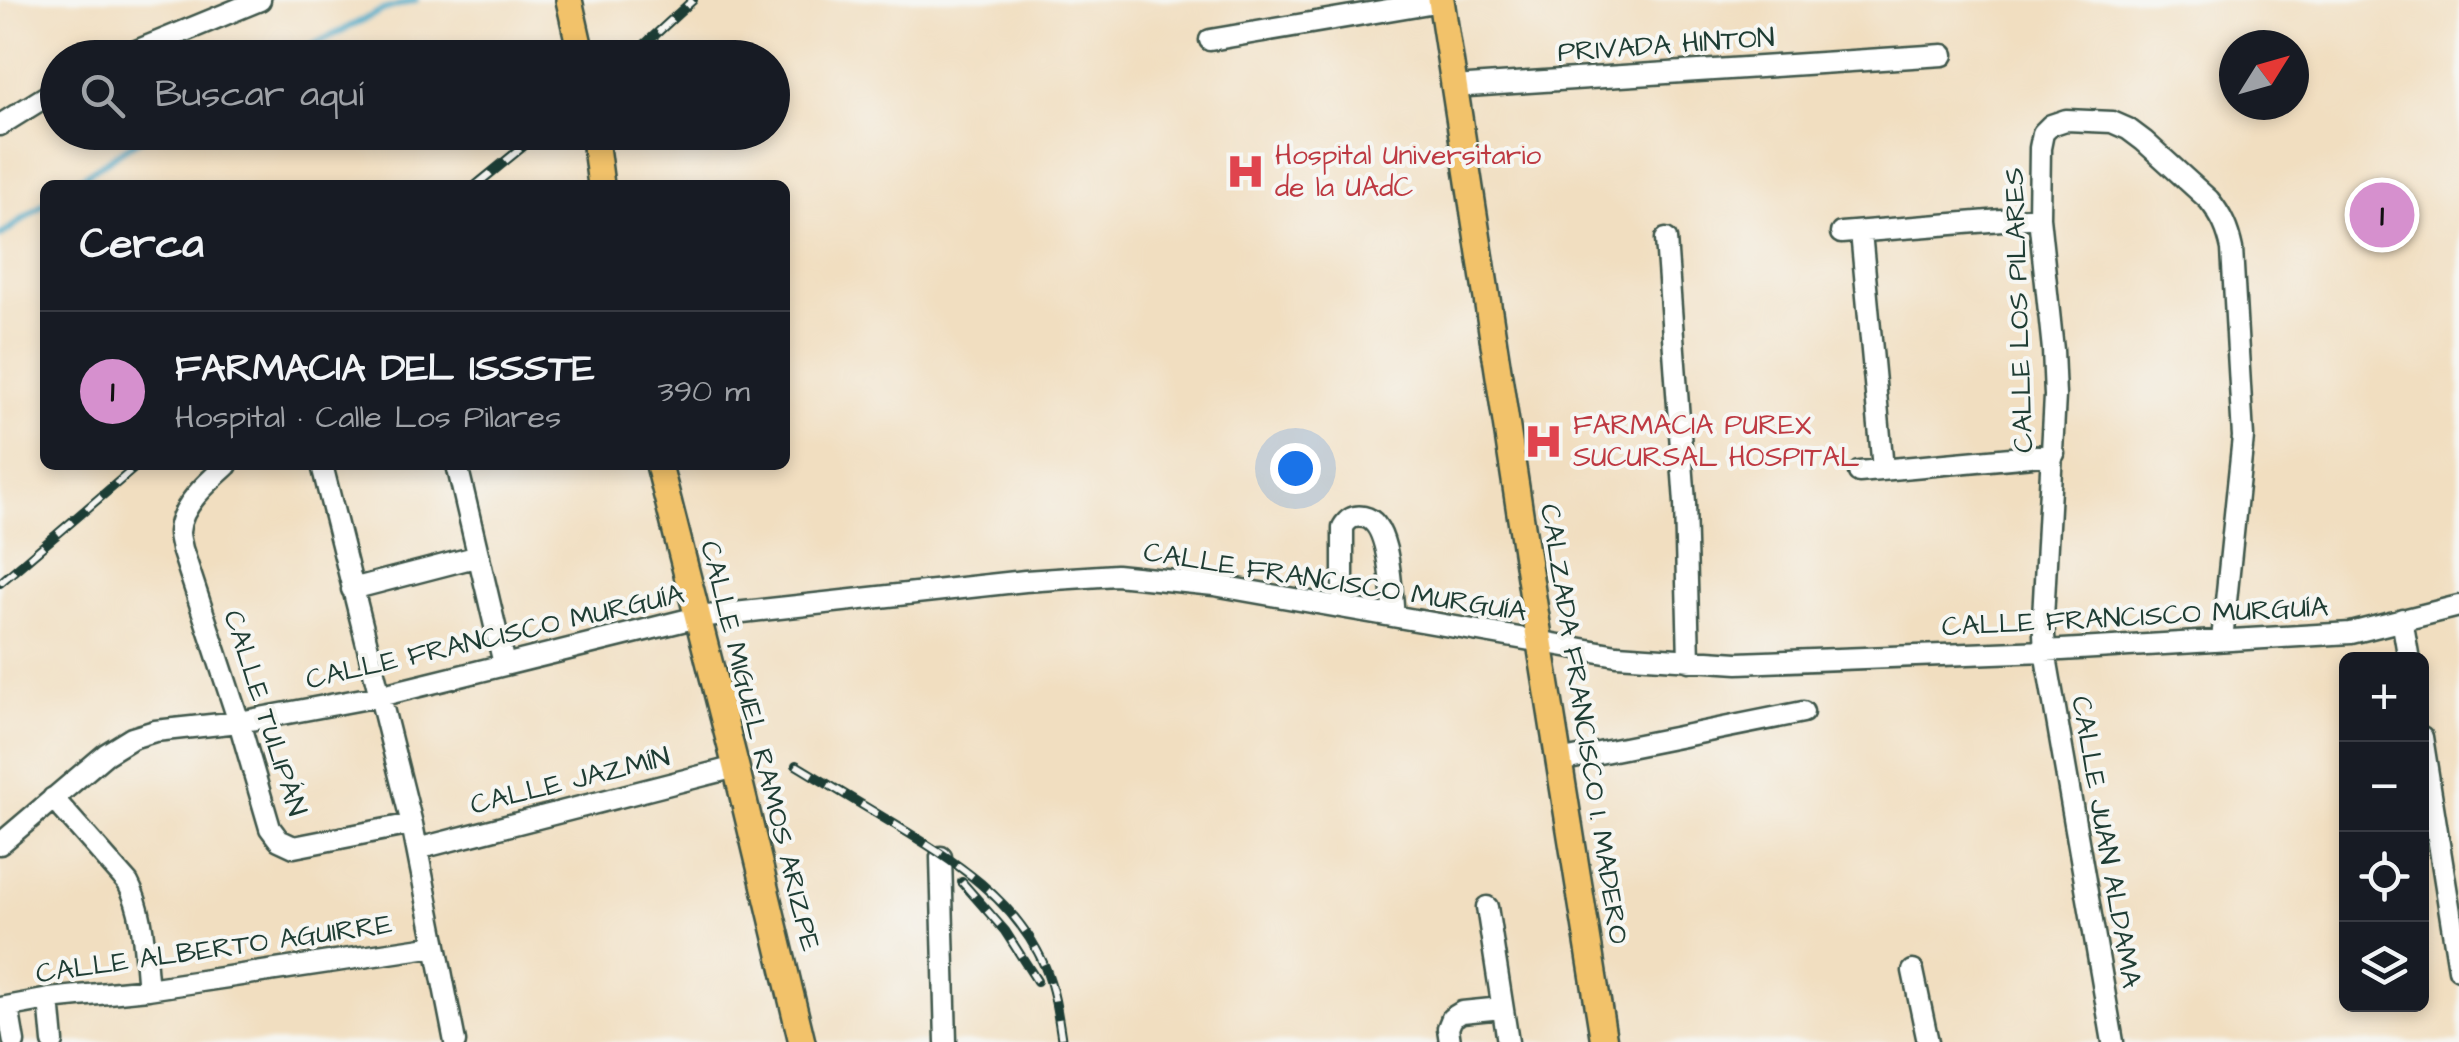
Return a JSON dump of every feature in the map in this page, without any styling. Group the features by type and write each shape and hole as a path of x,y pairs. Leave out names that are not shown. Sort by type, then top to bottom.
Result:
{"main road":[{"path":"569,0 578,40"},
{"name":"CALZADA FRANCISCO I. MADERO","path":"1441,0 1604,1042"},
{"path":"596,150 600,180"},
{"name":"CALLE MIGUEL RAMOS ARIZPE","path":"660,470 802,1042"}],"street":[{"path":"163,40 260,0"},
{"path":"1210,40 1441,0"},
{"name":"PRIVADA HINTON","path":"1453,86 1943,55"},
{"path":"0,126 40,100"},
{"name":"CALLE LOS PILARES","path":"2045,651 2043,618 2055,396 2054,350 2039,217 2040,148 2042,133 2066,120 2112,122 2128,129 2209,200 2228,230 2243,437 2222,640"},
{"path":"1882,469 1851,233 2039,217"},
{"path":"1666,239 1684,503 1689,661"},
{"path":"1858,472 2054,454"},
{"name":"CALLE TULIPÁN","path":"222,470 200,492 179,530 270,828 279,840 294,847 412,824"},
{"path":"323,470 412,824 456,1042"},
{"path":"458,470 504,664"},
{"path":"1343,606 1343,526 1347,520 1363,516 1372,520 1384,538 1394,616"},
{"path":"352,588 479,556"},
{"name":"CALLE FRANCISCO MURGUÍA","path":"0,844 106,754 132,738 155,732 239,722 379,696 698,617 1026,581 1116,576 1214,585 1616,655 1738,663 2045,651 2351,633 2459,606"},
{"path":"2402,619 2408,652"},
{"name":"CALLE JUAN ALDAMA","path":"2045,651 2113,1042"},
{"path":"1559,761 1803,712"},
{"path":"2423,742 2459,968"},
{"name":"CALLE JAZMÍN","path":"417,849 736,767"},
{"path":"53,798 128,883 134,895 148,989"},
{"path":"2435,821 2459,823"},
{"path":"941,857 946,1042"},
{"path":"1486,907 1508,1042"},
{"name":"CALLE ALBERTO AGUIRRE","path":"4,1007 436,946"},
{"path":"1914,971 1928,1042"},
{"path":"48,999 54,1042"},
{"path":"4,1007 14,1042"},
{"path":"1450,1042 1448,1028 1452,1018 1462,1012 1502,1008"}],"waterway":[{"path":"323,40 383,10 416,0"},
{"path":"78,180 123,150"},
{"path":"0,236 40,207"}],"railway":[{"path":"650,40 693,0"},
{"path":"482,180 519,150"},
{"path":"0,583 132,470"},
{"path":"796,765 958,865 999,900 1017,920 1045,967 1062,1042"},
{"path":"962,882 1005,931 1037,981"}],"place":[{"name":"Hospital Universitario de la UAdC","path":"1245,171"},
{"name":"FARMACIA DEL ISSSTE","path":"2382,215"},
{"name":"FARMACIA PUREX SUCURSAL HOSPITAL","path":"1543,441"}]}
